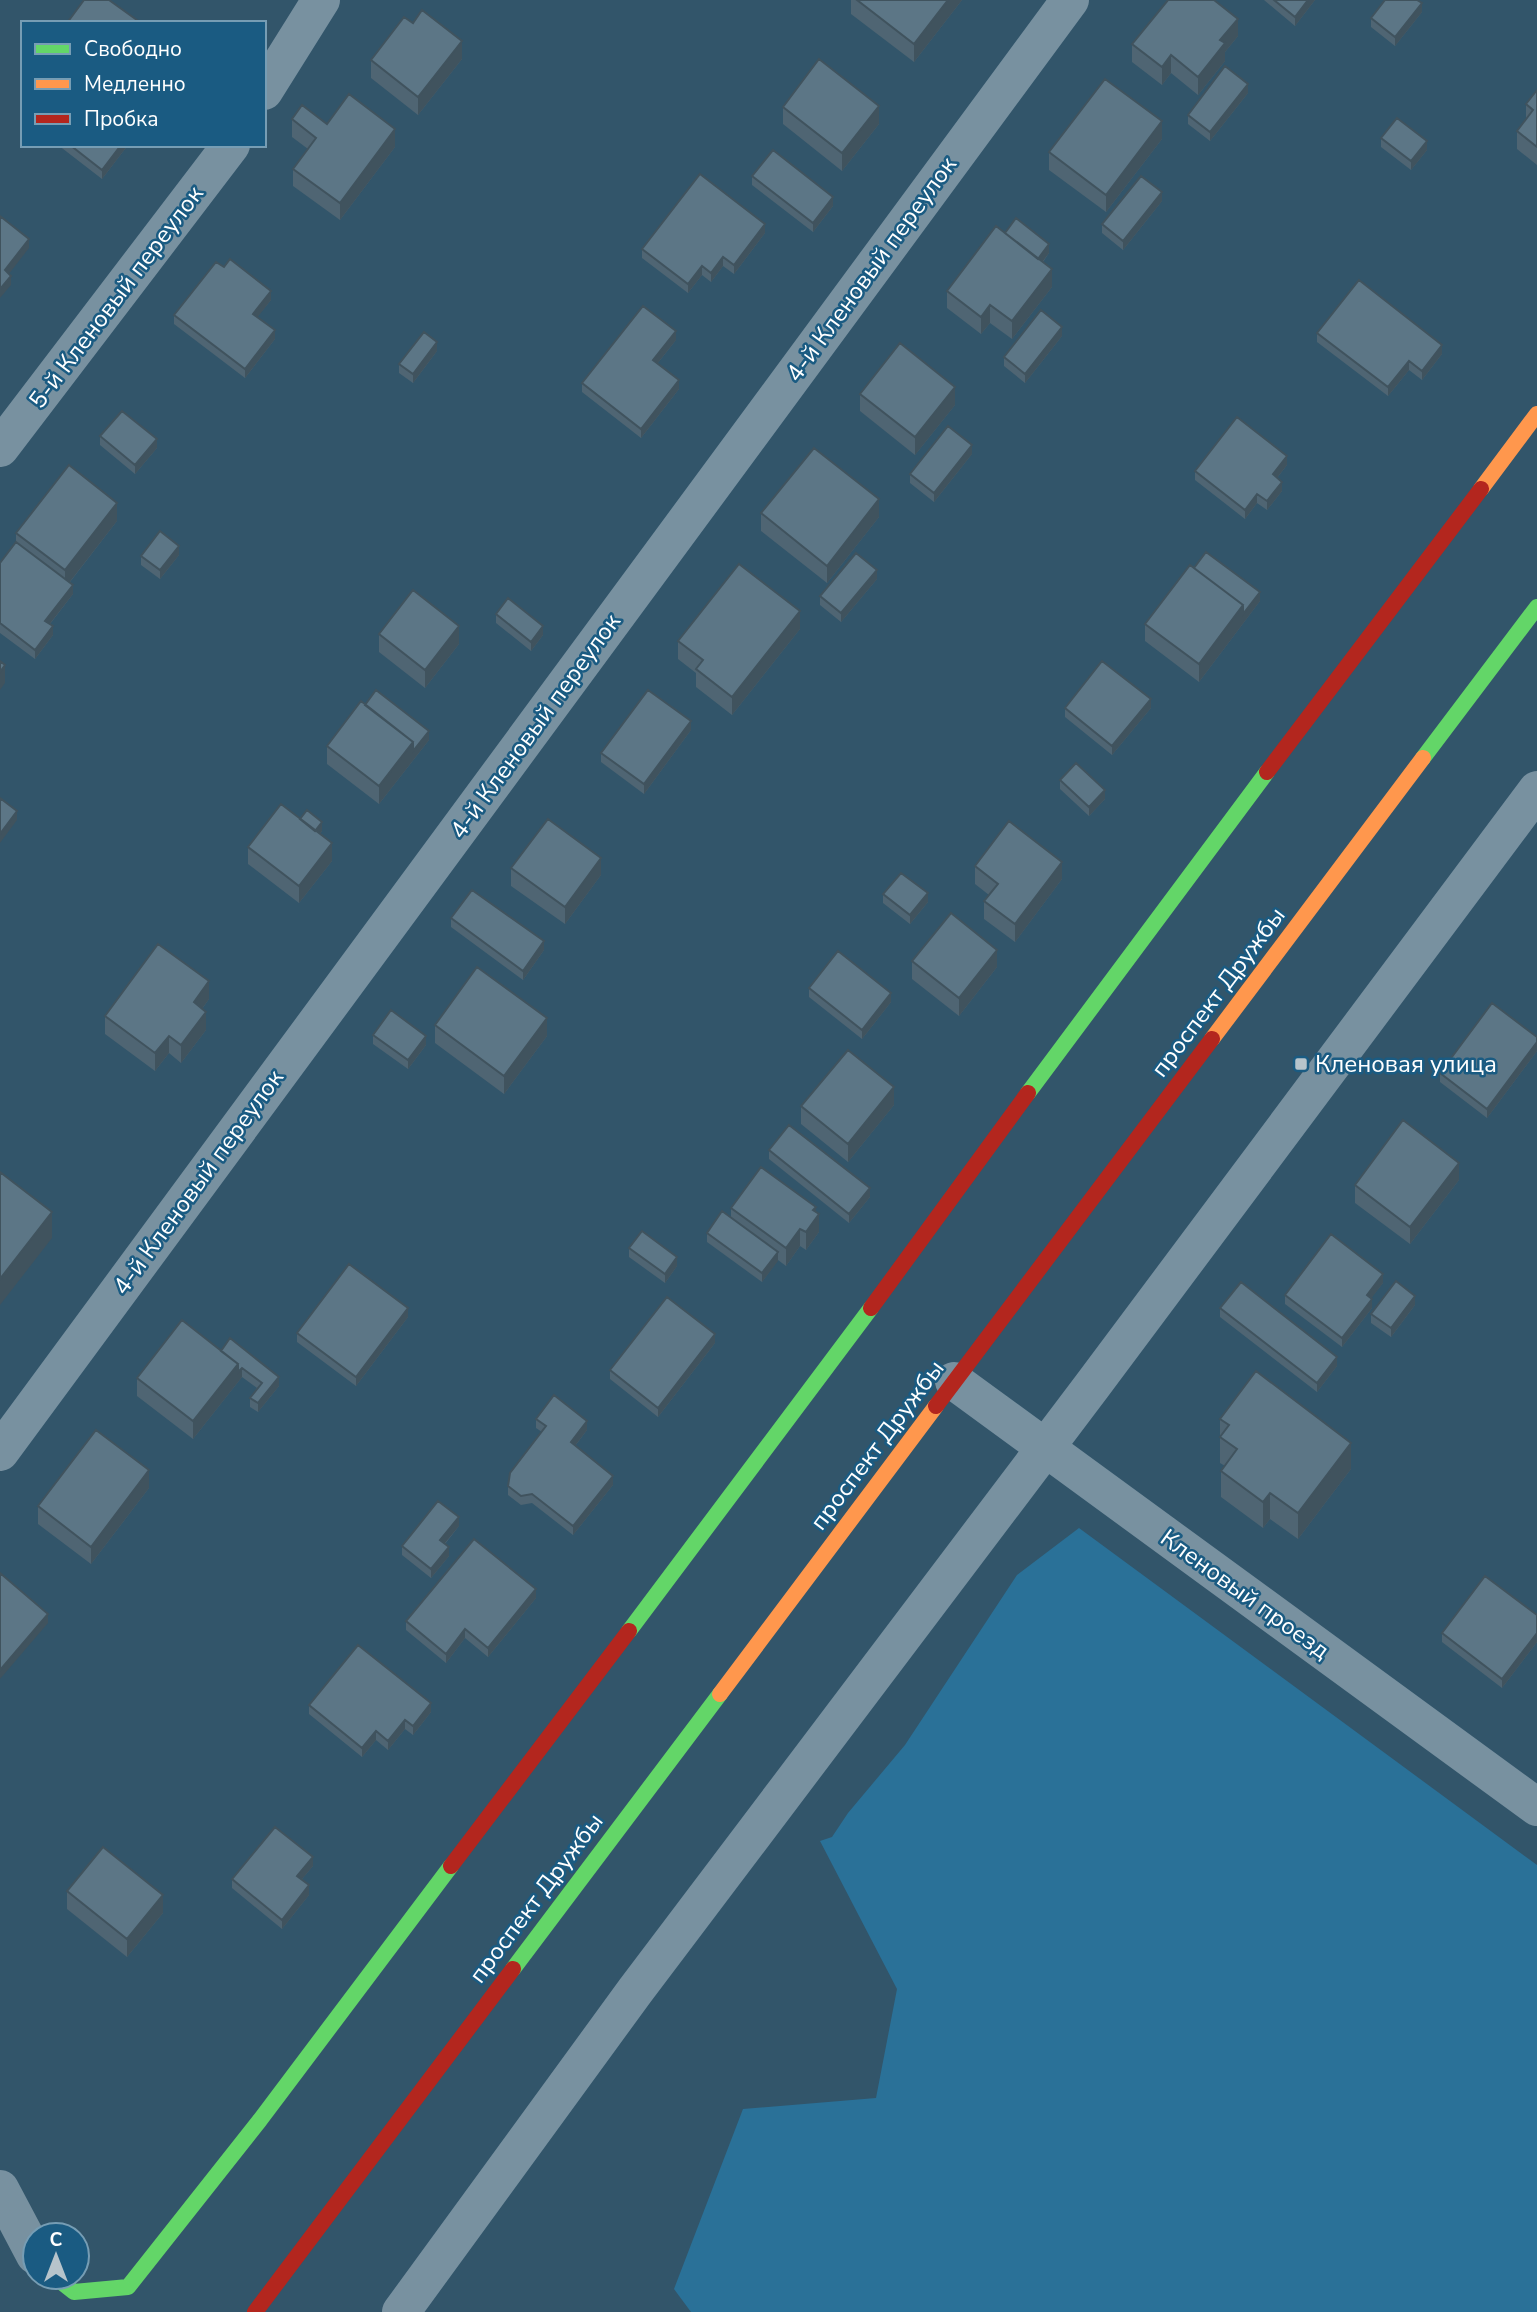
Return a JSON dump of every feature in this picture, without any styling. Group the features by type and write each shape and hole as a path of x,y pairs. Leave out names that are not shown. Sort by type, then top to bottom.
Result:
{"street":[{"path":"266,88 321,0"},
{"name":"4-й Кленовый переулок","path":"0,1452 1070,0"},
{"name":"5-й Кленовый переулок","path":"0,448 228,147"},
{"path":"91,2290 128,2287 260,2120 818,1380 1133,948 1537,414"},
{"name":"проспект Дружбы","path":"255,2312 1537,607"},
{"path":"401,2312 635,1991 1044,1447 1093,1386 1537,790"},
{"name":"Кленовый проезд","path":"954,1381 1537,1807"},
{"path":"0,2189 21,2229"}],"shaded area":[{"path":"1079,1528 1537,1865 1537,2312 691,2312 674,2289 743,2109 876,2098 897,1989 820,1841 832,1837 848,1813 905,1745 1017,1575"}],"building":[{"path":"84,0 109,0 138,21 68,21"},
{"path":"857,0 948,0 914,44"},
{"path":"1168,0 1214,0 1238,19 1220,40 1225,43 1198,77 1171,55 1162,67 1132,44"},
{"path":"1274,0 1308,0 1295,17"},
{"path":"1385,0 1417,0 1422,3 1395,37 1371,18"},
{"path":"422,10 462,41 418,97 371,60 404,17 413,23"},
{"path":"819,59 879,106 842,153 783,107"},
{"path":"1225,66 1248,84 1210,132 1188,115"},
{"path":"1105,79 1162,121 1106,195 1049,152"},
{"path":"1537,90 1537,147 1517,131 1533,110 1526,104"},
{"path":"349,94 395,129 340,203 293,169 316,138 292,119 302,105 327,124"},
{"path":"1397,118 1427,141 1411,161 1381,138"},
{"path":"73,147 119,147 102,170"},
{"path":"773,150 833,197 813,223 752,176"},
{"path":"700,174 765,224 734,265 723,257 711,273 702,266 688,284 642,249"},
{"path":"1141,176 1162,192 1123,241 1102,224"},
{"path":"0,216 29,239 5,270 11,276 0,289"},
{"path":"1016,218 1049,244 1038,259 1005,233"},
{"path":"996,226 1052,269 1012,321 990,305 981,317 947,291"},
{"path":"230,259 271,291 253,314 275,330 245,369 174,315 216,262 224,267"},
{"path":"1359,280 1442,345 1422,371 1409,361 1388,387 1317,333"},
{"path":"643,306 676,331 653,360 679,380 641,429 582,383"},
{"path":"1041,310 1062,327 1025,374 1004,357"},
{"path":"424,332 437,342 413,374 399,364"},
{"path":"900,343 955,387 915,437 860,394"},
{"path":"122,411 157,439 135,465 100,436"},
{"path":"1237,417 1287,456 1273,474 1282,482 1267,501 1257,494 1245,510 1195,471"},
{"path":"948,426 972,445 934,493 910,474"},
{"path":"814,448 879,499 827,566 761,513"},
{"path":"69,465 117,503 65,570 16,533"},
{"path":"160,531 179,546 160,570 141,556"},
{"path":"16,542 73,585 45,621 53,626 35,650 0,623 0,563"},
{"path":"1206,552 1260,592 1243,614 1243,605 1194,568"},
{"path":"856,553 877,570 841,613 820,596"},
{"path":"739,564 800,611 732,697 696,669 703,660 678,641"},
{"path":"1190,565 1243,605 1199,664 1145,624"},
{"path":"413,590 459,626 425,670 379,634"},
{"path":"508,598 543,626 531,642 496,614"},
{"path":"1102,661 1151,699 1112,746 1065,708"},
{"path":"376,690 429,731 413,751 413,742 365,705"},
{"path":"648,690 691,721 644,784 601,753"},
{"path":"361,701 413,742 379,786 327,746"},
{"path":"1076,763 1105,790 1089,807 1060,780"},
{"path":"0,798 17,811 0,834"},
{"path":"281,804 332,843 299,886 248,847"},
{"path":"307,810 322,822 315,831 300,819"},
{"path":"548,819 601,858 565,907 511,868"},
{"path":"1009,821 1062,862 1015,924 984,901 998,884 975,866"},
{"path":"901,873 928,893 910,915 883,894"},
{"path":"472,890 544,941 523,971 451,918"},
{"path":"951,913 997,950 959,998 912,961"},
{"path":"158,944 209,981 194,1002 206,1012 181,1045 169,1036 155,1053 105,1016"},
{"path":"838,951 891,993 862,1030 809,988"},
{"path":"477,967 547,1018 504,1076 435,1025"},
{"path":"1492,1003 1537,1037 1537,1042 1487,1109 1440,1073"},
{"path":"391,1010 426,1036 408,1060 373,1035"},
{"path":"848,1050 894,1087 848,1144 801,1106"},
{"path":"1403,1120 1459,1163 1410,1227 1355,1185"},
{"path":"789,1125 870,1188 849,1214 769,1150"},
{"path":"761,1167 816,1207 813,1210 819,1214 806,1232 800,1229 786,1248 731,1208"},
{"path":"0,1172 52,1212 0,1279"},
{"path":"722,1211 778,1252 762,1273 707,1233"},
{"path":"642,1231 677,1257 665,1274 629,1248"},
{"path":"1331,1234 1383,1274 1367,1295 1372,1299 1342,1338 1285,1295"},
{"path":"349,1264 408,1308 356,1377 297,1333"},
{"path":"1396,1281 1415,1296 1391,1328 1371,1314"},
{"path":"1241,1282 1337,1357 1317,1383 1220,1308"},
{"path":"667,1297 715,1334 658,1408 610,1370"},
{"path":"182,1320 238,1364 193,1421 137,1378"},
{"path":"230,1338 279,1377 258,1403 250,1398 262,1383 242,1368 238,1372 238,1364 221,1351"},
{"path":"1256,1371 1351,1443 1298,1513 1270,1493 1263,1502 1221,1471 1237,1449 1220,1437 1229,1425 1220,1419"},
{"path":"554,1395 587,1421 571,1442 613,1476 573,1526 532,1494 521,1496 508,1486 510,1473 546,1426 536,1419"},
{"path":"96,1430 149,1470 91,1547 38,1506"},
{"path":"438,1501 459,1517 440,1540 449,1547 431,1569 402,1546"},
{"path":"474,1539 536,1589 488,1648 465,1629 446,1654 406,1621"},
{"path":"0,1573 48,1614 0,1670"},
{"path":"1485,1576 1537,1615 1537,1633 1502,1679 1442,1633"},
{"path":"358,1645 431,1703 413,1726 405,1720 388,1741 376,1731 362,1748 309,1705"},
{"path":"275,1827 313,1857 297,1876 309,1885 282,1920 232,1879"},
{"path":"103,1847 163,1895 127,1939 67,1891"}],"traffic: fast":[{"path":"1423,758 1537,607"},
{"path":"1028,1093 1267,772"},
{"path":"629,1631 871,1308"},
{"path":"513,1969 720,1694"},
{"path":"91,2290 128,2287 260,2120 451,1866"},
{"path":"73,2291 85,2291"}],"traffic: slow":[{"path":"1481,489 1537,414"},
{"path":"1212,1039 1423,758"},
{"path":"720,1694 936,1406"}],"traffic: jam":[{"path":"1267,772 1481,489"},
{"path":"936,1406 1212,1039"},
{"path":"871,1308 1028,1093"},
{"path":"451,1866 629,1631"},
{"path":"255,2312 513,1969"}],"place":[{"name":"Кленовая улица","path":"1301,1064"}]}
